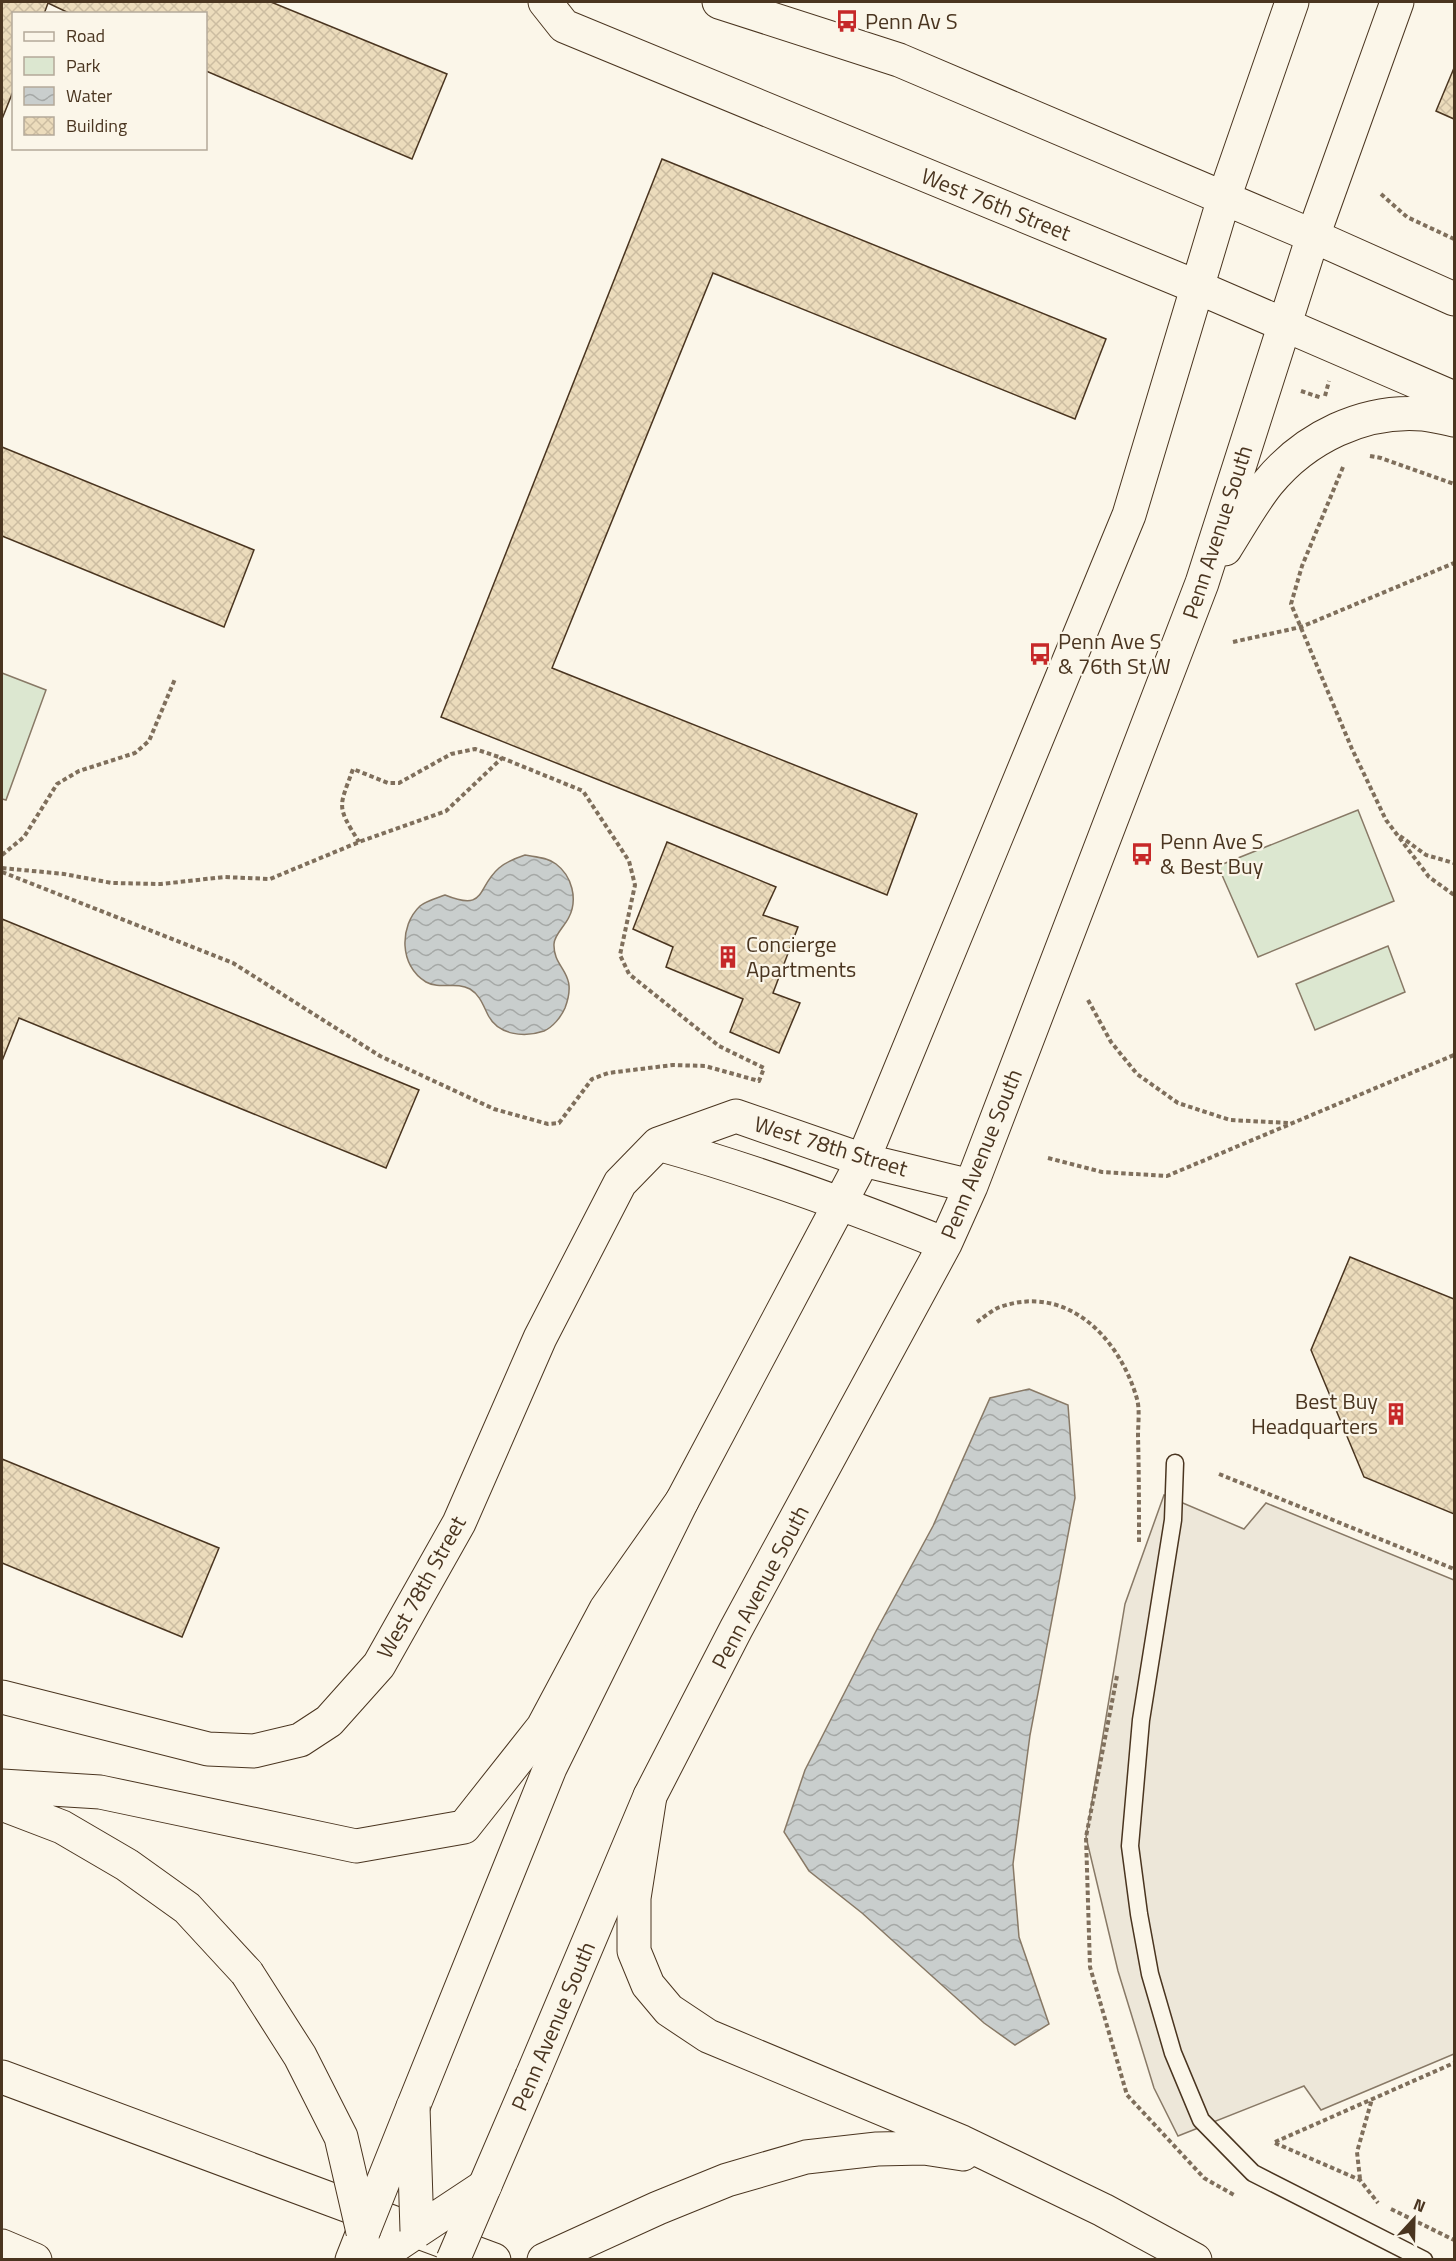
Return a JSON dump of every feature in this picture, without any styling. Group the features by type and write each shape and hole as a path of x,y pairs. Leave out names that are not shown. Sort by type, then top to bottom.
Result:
{"main road":[{"name":"West 76th Street","path":"545,2 564,26 1197,287 1455,398"},
{"path":"720,2 899,60 1313,236 1455,299"},
{"path":"363,2250 413,2107 550,1768 682,1501 863,1160 1129,514 1224,198 1292,2"},
{"name":"Penn Avenue South","path":"453,2259 650,1796 742,1619 945,1244 971,1186 1202,583 1313,236 1397,2"},
{"path":"1202,583 1267,484 1292,458 1313,443 1334,430 1392,415 1422,414 1455,420"},
{"name":"West 78th Street","path":"2,1697 208,1749 254,1751 300,1740 329,1721 379,1665 459,1523 540,1338 620,1184 658,1144 736,1116 863,1160 971,1186"},
{"path":"658,1144 717,1160 842,1203 945,1244"},
{"path":"2,1786 100,1792 356,1846 464,1827 543,1726 606,1609 682,1501"},
{"path":"650,1796 634,1898 634,1951 648,1985 669,2010 708,2036 832,2086 1000,2160 1103,2210 1195,2259"},
{"path":"2,1804 62,1827 127,1865 186,1908 247,1973 300,2056 341,2137 363,2250"},
{"path":"2,2077 494,2259"},
{"path":"413,2107 418,2245"},
{"path":"544,2259 727,2180 806,2157 877,2148 924,2148 1000,2160"},
{"path":"363,2250 418,2245 485,2186"},
{"path":"2,2246 35,2259"}],"lane":[{"path":"1175,1463 1173,1520 1142,1720 1130,1846 1150,1974 1173,2053 1201,2120 1253,2173 1424,2259"}],"path":[{"path":"1381,194 1407,217 1455,239"},
{"path":"1291,388 1324,399"},
{"path":"1361,455 1381,458 1455,484"},
{"path":"1346,462 1302,566 1291,604 1352,749 1386,820 1429,877 1455,895"},
{"path":"1233,642 1301,627 1455,563"},
{"path":"2,855 24,837 57,784 79,771 135,753 149,741 176,679"},
{"path":"2,870 233,963 380,1056 504,1112 548,1124 559,1123 592,1079 608,1072 658,1066 705,1066 759,1081 764,1068 719,1046 629,974 620,955 635,885 629,861 583,791 475,749 451,754 399,783 388,783 353,769 341,803 342,815 359,842"},
{"path":"2,870 64,874 112,883 161,884 224,877 270,879 359,842 446,811 502,758"},
{"path":"1395,832 1426,855 1455,863"},
{"path":"1088,1000 1111,1042 1137,1074 1178,1102 1230,1120 1293,1123"},
{"path":"1048,1158 1102,1172 1167,1176 1455,1055"},
{"path":"1219,1474 1455,1569"},
{"path":"1360,2180 1275,2143 1455,2063"},
{"path":"1372,2098 1357,2152 1360,2180 1376,2202 1455,2240"}],"green space":[{"path":"2,673 46,690 6,800 2,799"},
{"path":"1358,810 1394,901 1258,957 1218,866"},
{"path":"1388,946 1405,992 1315,1030 1296,984"}],"shaded area":[{"path":"1164,1495 1244,1529 1266,1503 1454,1580 1454,2054 1321,2110 1304,2086 1178,2136 1154,2088 1118,1971 1086,1837 1125,1604"}],"water":[{"path":"525,855 549,860 562,869 570,881 573,903 569,917 554,944 557,960 569,986 565,1008 556,1021 544,1031 520,1034 505,1031 492,1022 479,997 470,989 426,982 411,966 405,945 408,924 420,906 445,895 458,900 474,899 499,868"},
{"path":"1029,1389 1068,1405 1075,1498 1030,1735 1013,1864 1019,1937 1049,2024 1015,2045 984,2023 862,1913 809,1871 784,1832 805,1770 933,1526 990,1398"}],"building":[{"path":"2,2 271,2 447,74 412,159 207,71 207,12 67,12 48,3 45,12 12,12 12,94 2,119"},
{"path":"1454,68 1454,119 1436,111"},
{"path":"662,159 1106,339 1075,419 713,273 552,668 917,814 887,895 441,717"},
{"path":"2,447 254,550 224,627 2,536"},
{"name":"Concierge Apartments","path":"667,842 776,887 763,915 798,927 773,993 800,1003 779,1053 730,1032 743,999 666,967 673,947 633,929"},
{"path":"2,919 419,1090 386,1168 19,1018 2,1061"},
{"name":"Best Buy Headquarters","path":"1350,1257 1454,1299 1454,1514 1364,1477 1311,1350"},
{"path":"2,1459 219,1548 182,1637 2,1563"}],"place":[{"name":"Penn Av S","path":"847,21"},
{"name":"Penn Ave S & 76th St W","path":"1040,654"},
{"name":"Penn Ave S & Best Buy","path":"1142,854"},
{"name":"Concierge Apartments","path":"728,957"},
{"name":"Best Buy Headquarters","path":"1396,1414"}]}
